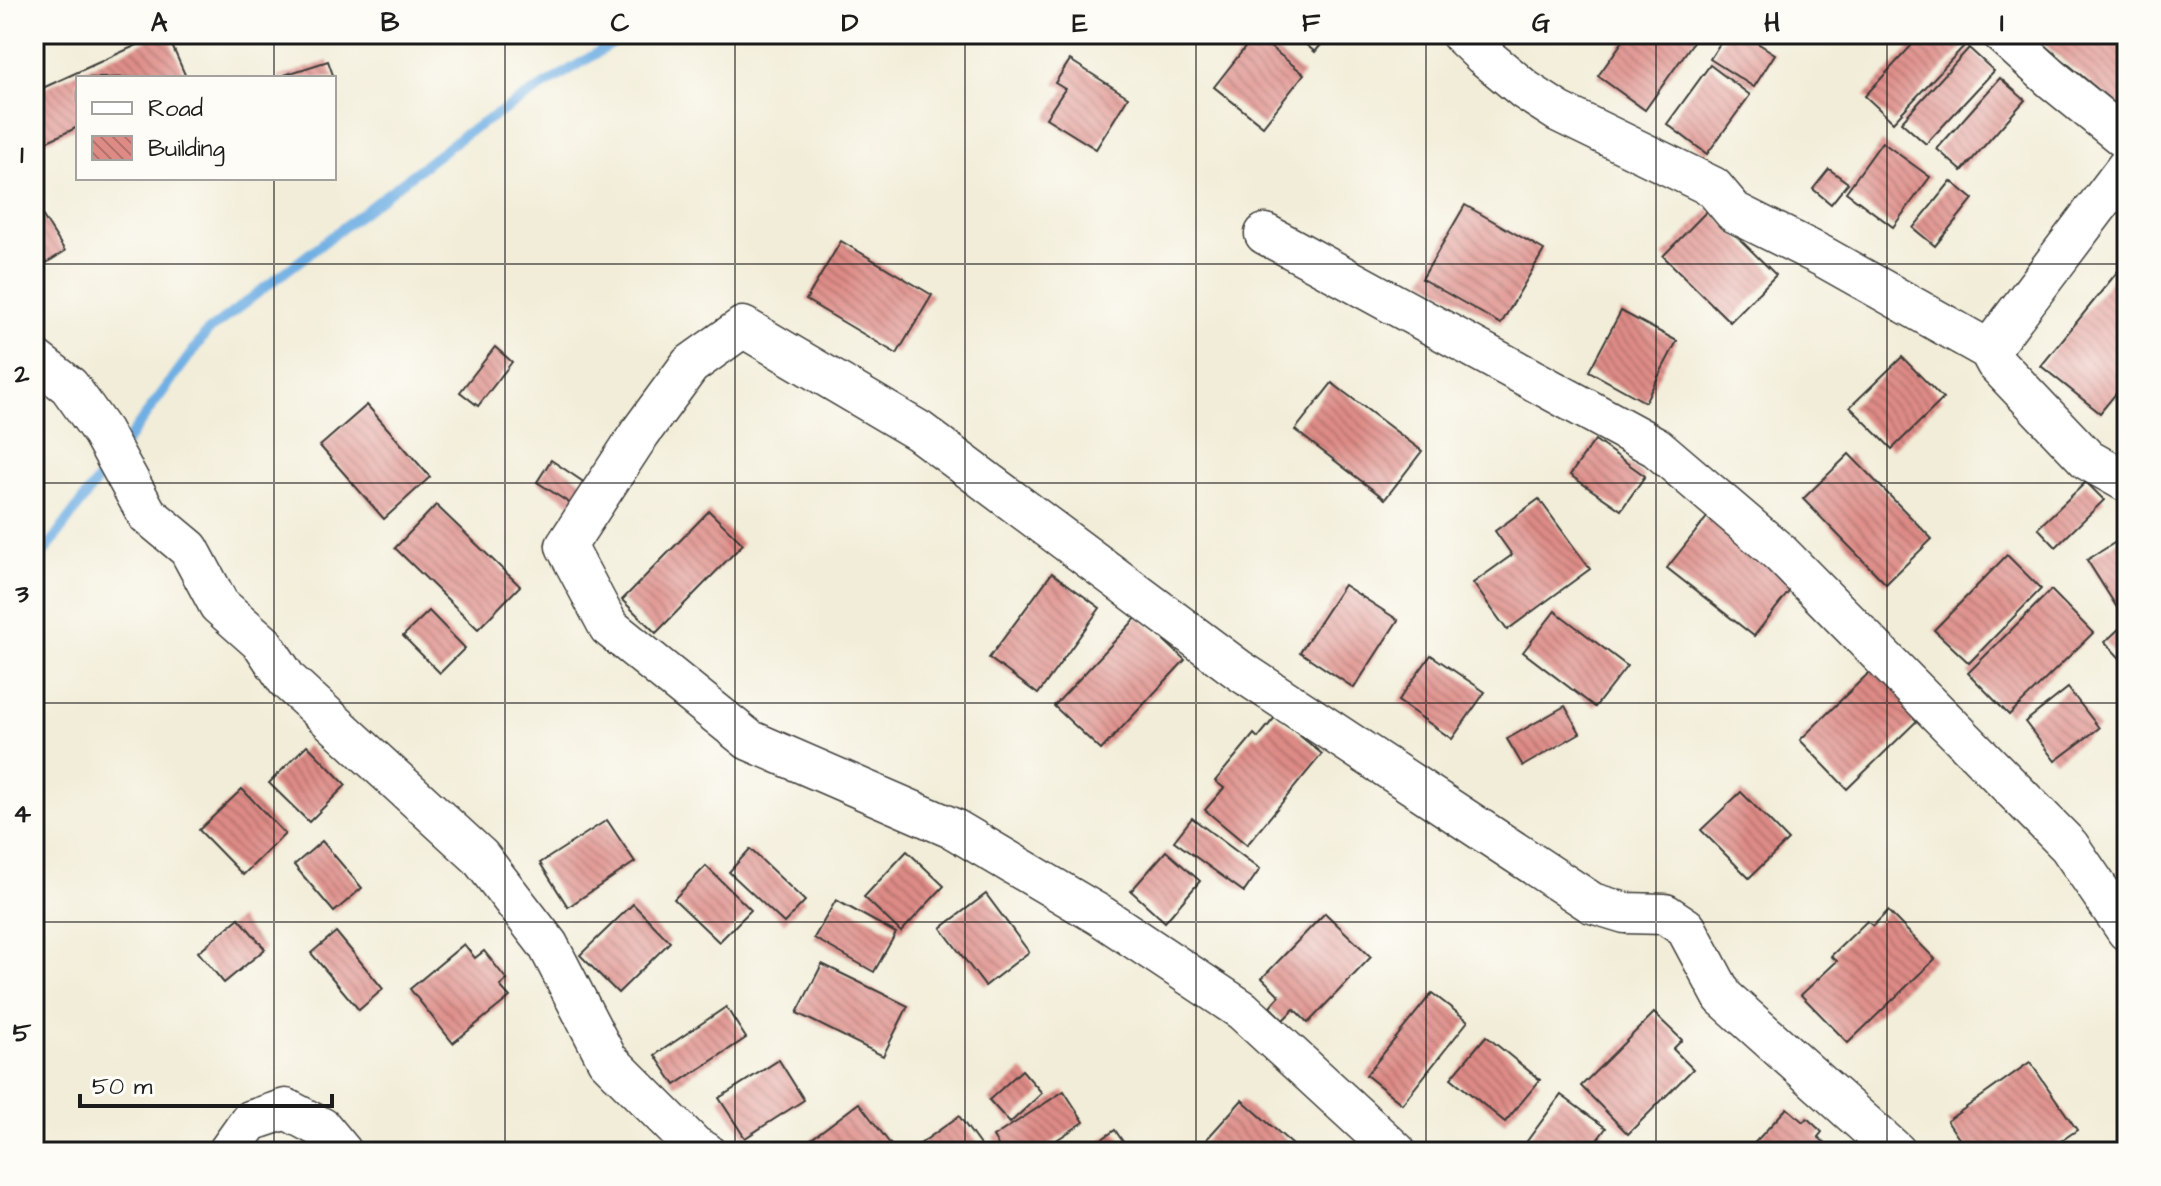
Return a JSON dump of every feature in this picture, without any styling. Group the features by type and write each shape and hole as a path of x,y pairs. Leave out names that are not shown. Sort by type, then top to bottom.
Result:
{"street":[{"path":"1461,34 1525,90 1559,112 1713,187 1734,212 1822,256 1989,350 1996,363 2088,460 2127,482"},
{"path":"2002,34 2127,140"},
{"path":"1989,350 2127,167"},
{"path":"1265,234 1656,447 1780,553 2069,846 2127,931"},
{"path":"1396,1152 1242,1010 1101,916 954,829 749,740 609,627 566,546 640,433 690,365 743,327 919,431 1239,670 1592,903 1625,913 1665,914 1686,928 1723,997 1896,1152"},
{"path":"34,359 69,386 102,432 147,514 189,549 219,605 263,644 287,680 480,857 548,945 607,1059 694,1146 705,1152"},
{"path":"228,1152 250,1121 286,1109 322,1128 342,1152"}],"building":[{"path":"161,34 167,34 186,76 76,76 76,128 39,145 34,134 34,92"},
{"path":"1293,34 1330,34 1315,52"},
{"path":"1628,34 1699,34 1645,110 1598,76"},
{"path":"1726,34 1743,34 1775,54 1754,87 1710,59"},
{"path":"1922,34 1951,34 1964,46 1893,122 1865,96"},
{"path":"2032,34 2127,34 2127,100 2120,108"},
{"path":"1255,35 1304,74 1263,126 1214,87"},
{"path":"1969,48 1994,71 1926,144 1901,122"},
{"path":"1070,60 1128,97 1096,149 1046,118 1065,89 1055,83"},
{"path":"328,61 333,76 281,76"},
{"path":"1710,65 1750,95 1707,154 1667,124"},
{"path":"2000,78 2025,100 1962,171 1937,149"},
{"path":"1882,142 1930,177 1893,227 1846,192"},
{"path":"1829,169 1848,183 1831,204 1813,189"},
{"path":"1951,181 1973,199 1935,246 1913,228"},
{"path":"1465,205 1544,250 1501,324 1422,279"},
{"path":"37,207 65,251 43,265 34,251 34,209"},
{"path":"1709,209 1776,275 1730,322 1663,256"},
{"path":"841,241 932,295 897,354 806,300"},
{"path":"2118,271 2127,278 2127,380 2100,413 2041,366"},
{"path":"1621,311 1677,341 1645,402 1589,371"},
{"path":"495,347 512,362 478,406 460,392"},
{"path":"1902,357 1943,399 1892,449 1850,407"},
{"path":"1332,383 1422,451 1385,499 1295,430"},
{"path":"367,405 430,477 384,519 320,446"},
{"path":"1595,440 1645,476 1621,510 1570,475"},
{"path":"1849,454 1932,539 1886,584 1803,499"},
{"path":"551,460 585,483 571,504 537,482"},
{"path":"2086,482 2104,500 2056,547 2038,528"},
{"path":"1539,499 1590,569 1507,630 1473,583 1512,555 1495,531"},
{"path":"436,505 520,586 478,629 395,548"},
{"path":"709,511 743,544 656,633 622,600"},
{"path":"1708,516 1795,584 1754,636 1667,568"},
{"path":"2127,535 2127,614 2123,617 2087,560"},
{"path":"2007,555 2041,589 1969,663 1934,630"},
{"path":"1052,573 1100,608 1038,694 989,658"},
{"path":"1344,585 1398,620 1354,688 1300,652"},
{"path":"2051,590 2093,633 2009,715 1968,673"},
{"path":"429,611 465,648 440,673 403,636"},
{"path":"1555,611 1627,666 1595,707 1523,652"},
{"path":"1138,616 1185,660 1101,750 1054,706"},
{"path":"2121,627 2127,633 2127,666 2105,642"},
{"path":"1431,655 1485,692 1452,739 1398,701"},
{"path":"1881,661 1928,710 1847,789 1800,740"},
{"path":"2068,688 2099,728 2055,761 2025,722"},
{"path":"1565,706 1580,733 1523,766 1507,739"},
{"path":"1276,716 1322,754 1247,845 1205,810 1224,788 1215,781 1254,734 1258,738"},
{"path":"307,745 346,785 309,822 269,783"},
{"path":"242,789 285,834 243,875 199,830"},
{"path":"1741,792 1788,840 1749,878 1701,830"},
{"path":"1192,818 1260,869 1244,892 1174,841"},
{"path":"607,820 635,862 568,907 540,863"},
{"path":"322,841 362,888 334,912 294,865"},
{"path":"750,849 805,901 784,923 729,872"},
{"path":"907,851 944,886 901,932 864,897"},
{"path":"1166,851 1200,881 1165,922 1131,891"},
{"path":"706,866 751,910 719,942 674,899"},
{"path":"986,894 1029,952 985,986 941,928"},
{"path":"836,900 896,933 874,972 814,938"},
{"path":"633,904 670,942 618,993 580,955"},
{"path":"1888,911 1935,959 1848,1043 1801,995 1837,961 1831,956 1867,921 1873,926"},
{"path":"1325,913 1371,957 1308,1023 1294,1009 1283,1020 1270,1007 1280,996 1262,978"},
{"path":"239,918 265,949 224,983 198,952"},
{"path":"336,932 383,989 359,1010 311,953"},
{"path":"464,944 475,958 484,951 507,980 500,986 510,997 453,1043 410,989"},
{"path":"822,964 908,1006 883,1056 797,1013"},
{"path":"1432,993 1468,1021 1402,1104 1366,1075"},
{"path":"726,1007 746,1038 675,1085 655,1055"},
{"path":"1654,1013 1682,1040 1673,1049 1693,1069 1628,1134 1581,1086"},
{"path":"1486,1036 1540,1080 1505,1122 1451,1078"},
{"path":"779,1060 804,1100 745,1138 719,1098"},
{"path":"2030,1062 2077,1130 2045,1152 1968,1152 1947,1121"},
{"path":"1022,1070 1042,1093 1010,1123 989,1100"},
{"path":"1064,1091 1084,1122 1038,1152 1002,1152 993,1137"},
{"path":"1561,1095 1606,1128 1588,1152 1519,1152"},
{"path":"1242,1100 1292,1144 1285,1152 1195,1152"},
{"path":"859,1103 891,1145 882,1152 794,1152"},
{"path":"1787,1108 1803,1122 1807,1118 1822,1132 1818,1137 1835,1152 1746,1152"},
{"path":"959,1116 985,1152 909,1152"},
{"path":"1115,1130 1130,1152 1084,1152"}],"waterway":[{"path":"120,450 207,332 465,134 628,34"},
{"path":"34,566 108,466"}]}
